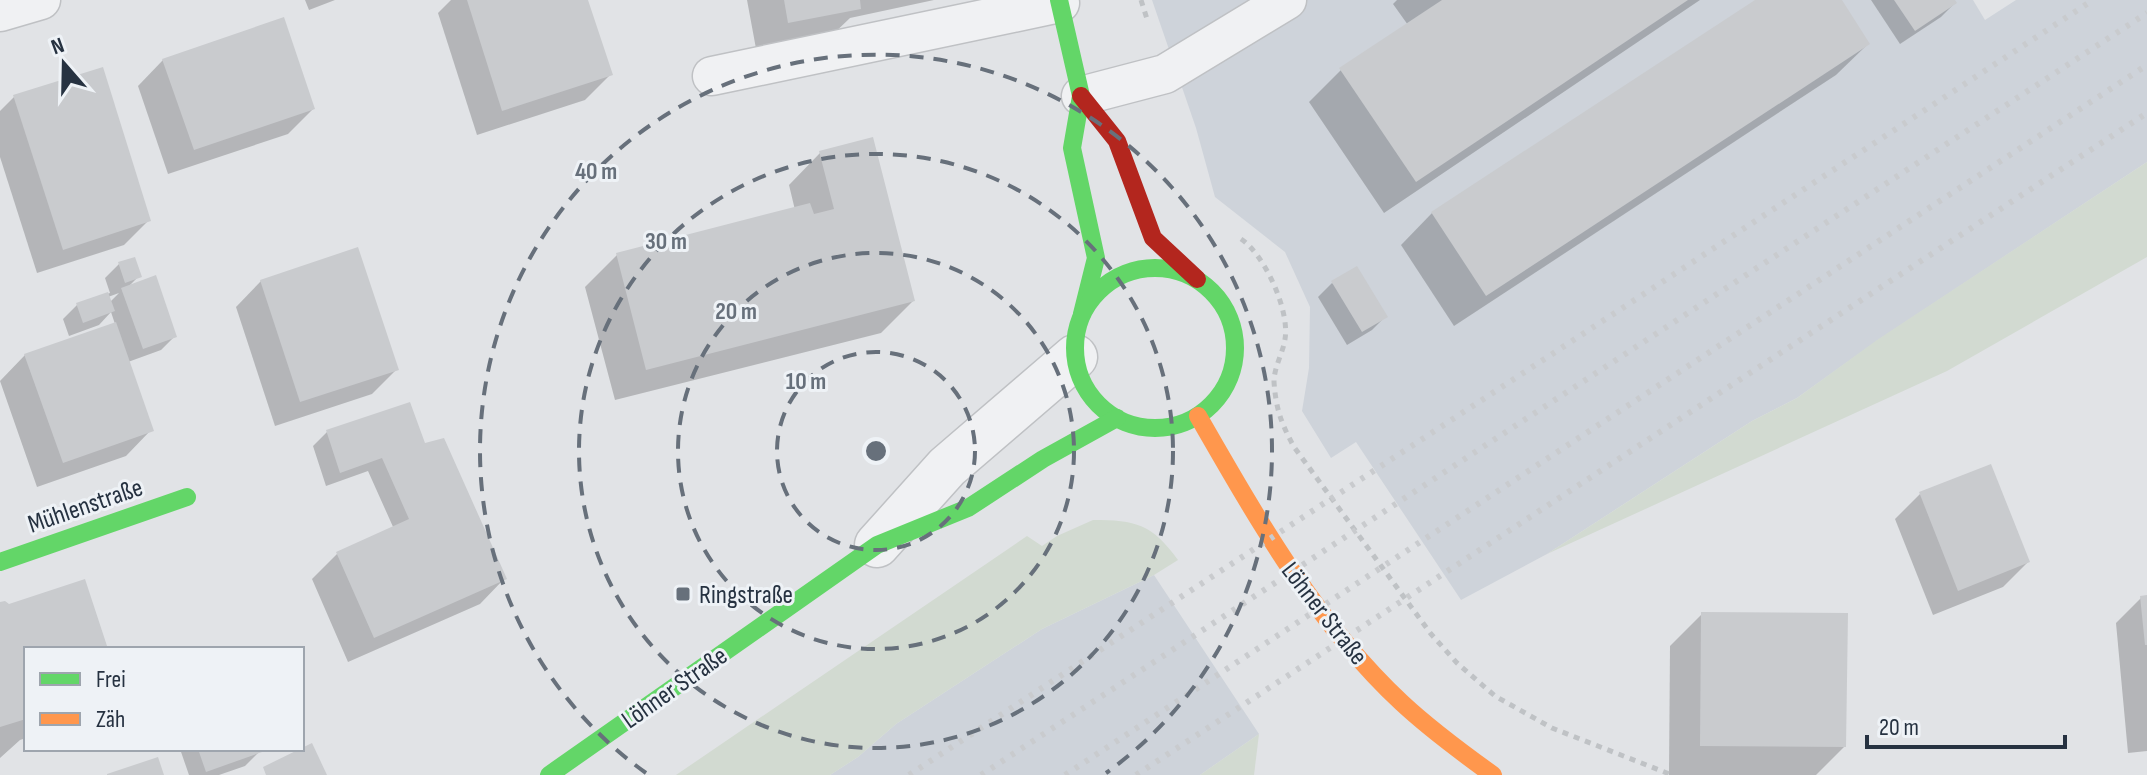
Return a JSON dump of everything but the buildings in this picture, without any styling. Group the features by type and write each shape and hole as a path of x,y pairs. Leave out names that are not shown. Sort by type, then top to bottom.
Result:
{"street":[{"path":"1060,1 1081,96 1072,148 1096,258 1078,336 1082,382 1096,403 1117,418 1135,425 1168,427 1198,416 1218,398 1231,375 1236,347 1232,321 1218,297 1153,238 1117,141 1081,96"},
{"path":"1078,336 1096,293 1118,277 1144,268 1172,269 1197,279"},
{"name":"Löhner Straße","path":"877,545 947,467 1078,336"},
{"name":"Löhner Straße","path":"1198,416 1261,527 1332,626 1380,682 1432,730 1493,775"},
{"name":"Löhner Straße","path":"549,775 877,545 968,508 1043,459 1117,418"},
{"name":"Mühlenstraße","path":"0,562 187,497"}],"lane":[{"path":"0,12 41,0"},
{"path":"1081,96 1165,74 1287,0"},
{"path":"712,76 1060,1"}],"path":[{"path":"1141,0 1165,74"},
{"path":"1229,231 1252,247 1272,281 1282,312 1286,336 1274,377 1278,417 1294,447 1431,634 1457,663 1495,696 1552,728 1672,775"}],"shaded area":[{"path":"1152,0 1973,0 1985,20 2016,0 2147,0 2147,162 1878,340 1797,398 1752,421 1547,554 1461,600 1356,442 1331,458 1302,411 1309,368 1310,307 1285,252 1215,197 1196,128"},
{"path":"2147,162 2147,257 1947,371 1547,554 1752,421 1797,398 1877,340"},
{"path":"1093,520 1121,521 1142,526 1160,539 1178,560 1154,575 1042,629 896,724 858,757 830,775 676,775 1027,536 1042,546"},
{"path":"1154,575 1259,734 1200,775 830,775 858,757 896,724 1042,629"},
{"path":"1259,734 1254,775 1200,775"}],"railway":[{"path":"909,775 2093,0"},
{"path":"981,775 2147,13"},
{"path":"1065,775 2147,65"},
{"path":"1136,775 2147,113"}],"traffic: fast":[{"path":"1059,0 1081,96 1072,148 1096,258 1082,314"},
{"path":"1155,268 1186,274 1211,292 1229,317 1235,348 1229,379 1211,404 1186,422 1155,428 1124,422 1099,404 1081,379 1075,348 1081,317 1099,292 1124,274 1155,268"},
{"path":"549,775 877,545 968,508 1043,459 1117,418"},
{"path":"0,562 187,497"}],"traffic: slow":[{"path":"1198,416 1265,530 1342,639 1413,713 1493,775"}],"traffic: jam":[{"path":"1081,96 1117,141 1153,238 1197,279"}],"place":[{"name":"Ringstraße","path":"683,594"}]}
